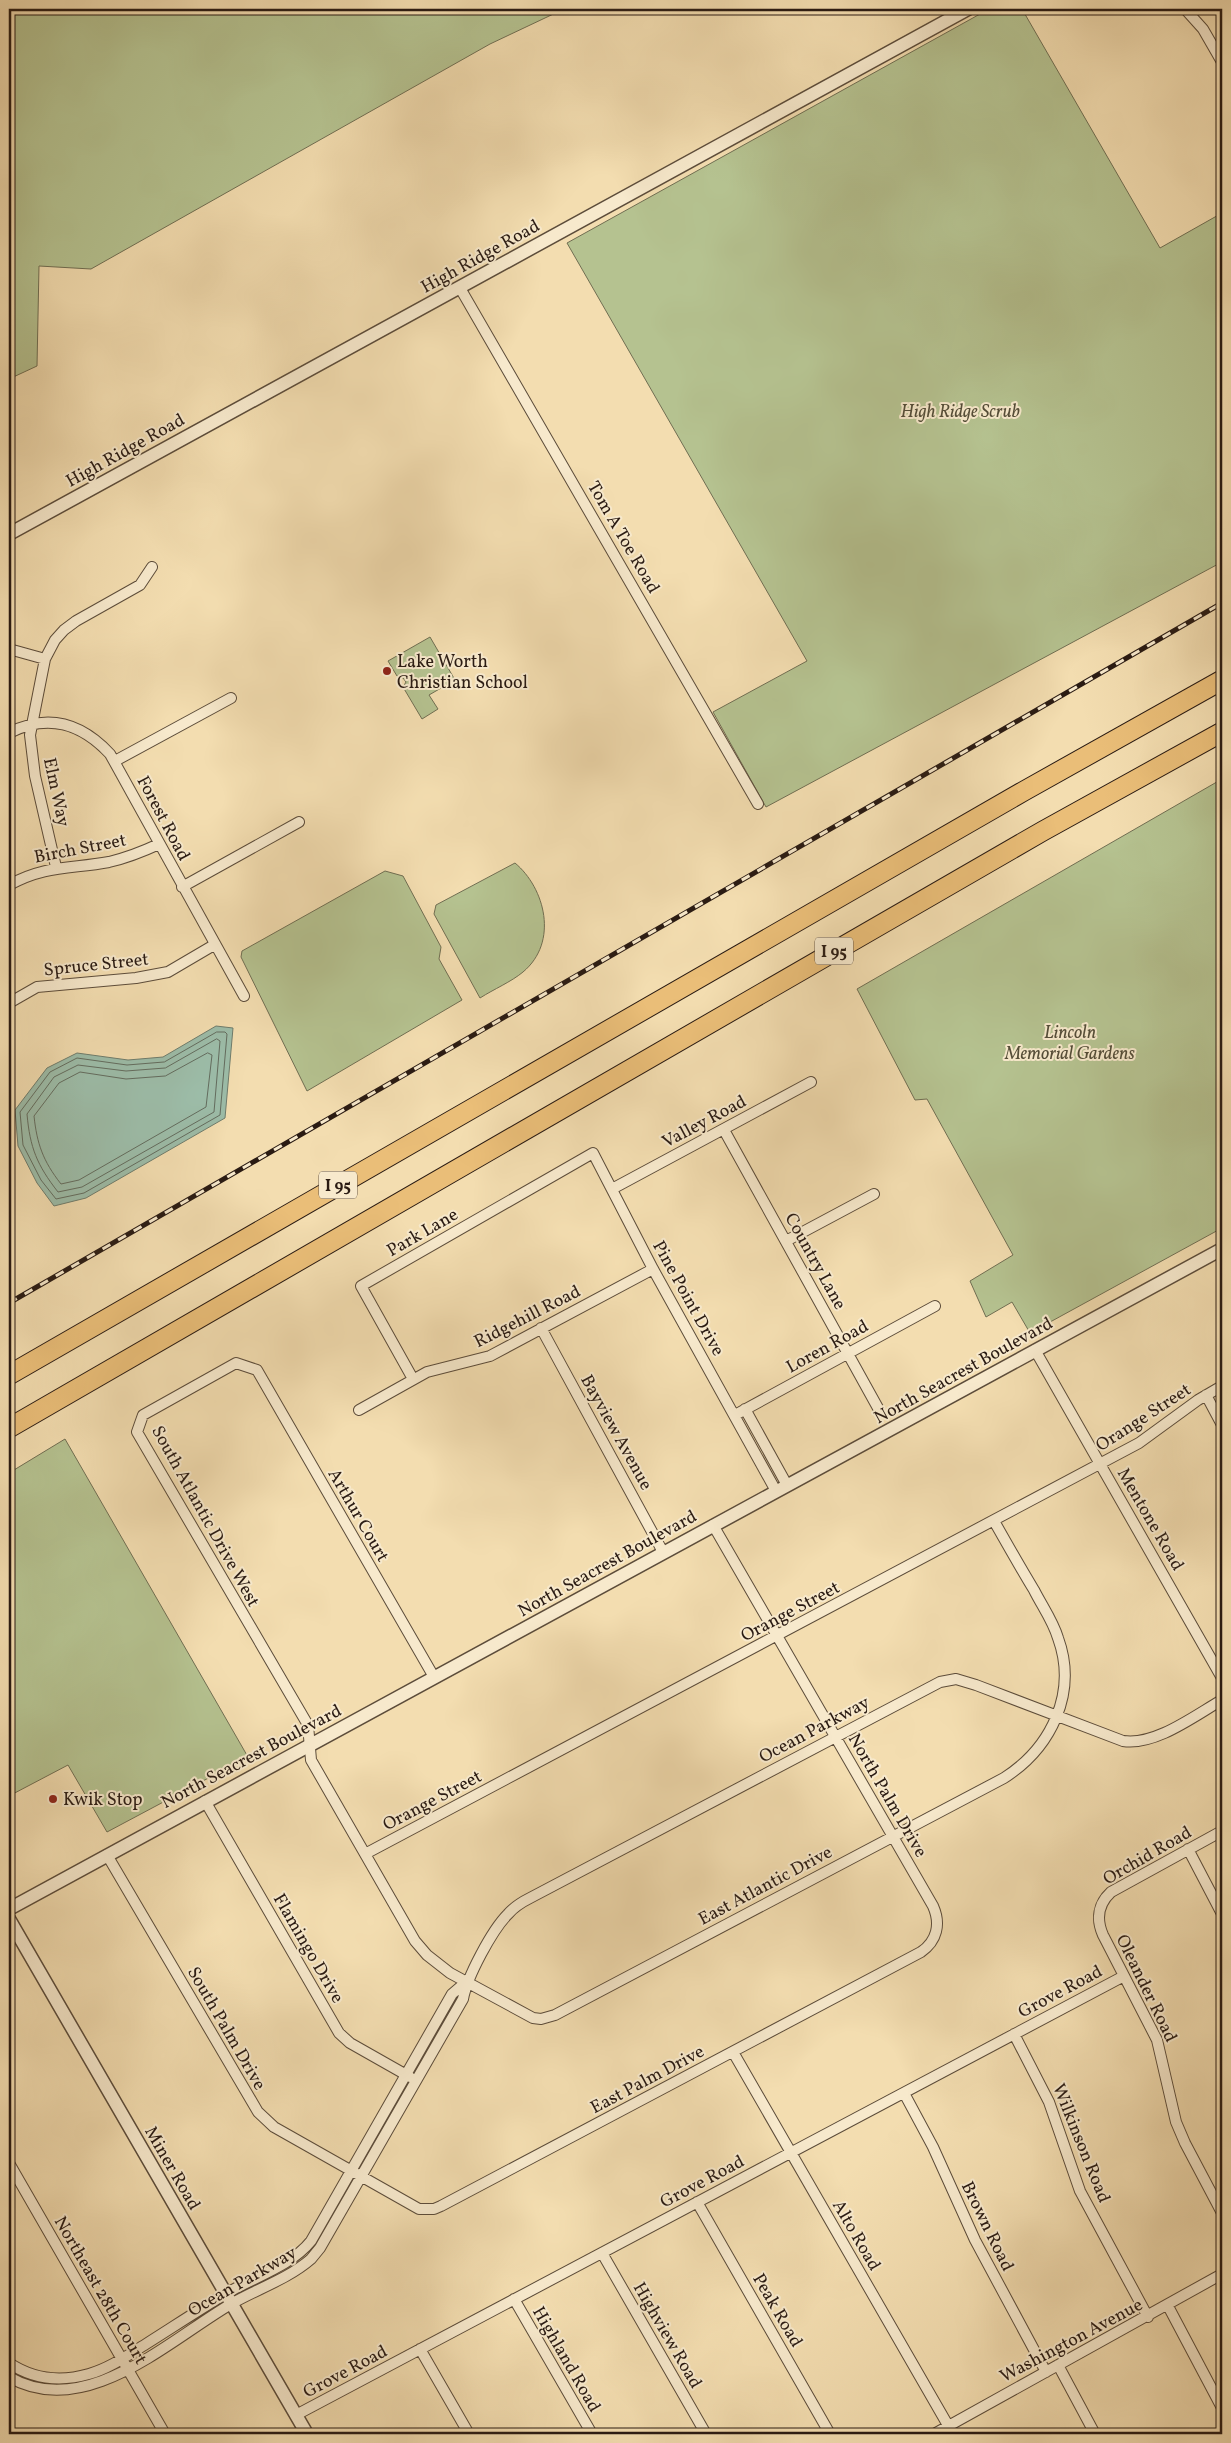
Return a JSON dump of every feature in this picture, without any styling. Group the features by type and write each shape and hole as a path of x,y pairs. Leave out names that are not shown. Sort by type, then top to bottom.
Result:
{"highway":[{"name":"I 95","path":"9,1375 1032,786 1222,680"},
{"name":"I 95","path":"9,1428 1043,831 1222,732"}],"street":[{"name":"High Ridge Road","path":"9,534 968,9"},
{"path":"1185,9 1203,28 1222,62"},
{"name":"Tom A Toe Road","path":"460,288 758,804"},
{"path":"9,649 44,659 55,640 64,630 76,620 140,585 152,567"},
{"name":"Elm Way","path":"44,659 34,724 30,735 35,776 56,867"},
{"path":"115,761 231,698"},
{"name":"Forest Road","path":"9,733 34,724 55,723 78,728 99,742 115,761 182,887 244,996"},
{"path":"182,887 300,822"},
{"name":"Birch Street","path":"9,885 25,876 56,867 109,862 159,844"},
{"name":"Spruce Street","path":"9,1003 37,987 136,978 168,972 214,945"},
{"name":"Valley Road","path":"612,1189 811,1082"},
{"name":"Country Lane","path":"724,1130 878,1408"},
{"name":"Pine Point Drive","path":"593,1153 653,1269 758,1457 782,1488"},
{"name":"Park Lane","path":"413,1379 361,1286 593,1153"},
{"path":"786,1241 874,1194"},
{"name":"North Seacrest Boulevard","path":"9,1908 1222,1249"},
{"name":"Ridgehill Road","path":"359,1410 413,1379 442,1368 490,1356 653,1269"},
{"name":"Loren Road","path":"735,1415 935,1306"},
{"name":"Bayview Avenue","path":"541,1328 664,1552"},
{"name":"Mentone Road","path":"1035,1350 1222,1678"},
{"name":"South Atlantic Drive West","path":"257,1370 236,1363 143,1415 137,1432 308,1725 311,1760 365,1854"},
{"name":"Arthur Court","path":"257,1370 434,1677"},
{"name":"Orange Street","path":"365,1854 1101,1464 1153,1435 1206,1395 1222,1386"},
{"path":"1206,1395 1222,1425"},
{"path":"745,1409 769,1452 782,1488"},
{"path":"758,1457 769,1452"},
{"name":"East Atlantic Drive","path":"365,1854 421,1949 434,1963 526,2016 548,2018 893,1836 1017,1769 1040,1747 1058,1715 1065,1678 1059,1638 994,1521"},
{"name":"North Palm Drive","path":"713,1525 933,1906 937,1928"},
{"name":"Ocean Parkway","path":"13,2366 45,2378 60,2379 90,2374 122,2359 229,2299 311,2259 320,2248 355,2174 406,2075 452,1994 466,1982 500,1924 513,1908 929,1686 950,1680 976,1684 1123,1741 1133,1743 1158,1736 1222,1700"},
{"name":"Flamingo Drive","path":"205,1801 339,2033 350,2043 416,2080"},
{"name":"Orchid Road","path":"1098,1915 1102,1902 1111,1892 1222,1831"},
{"path":"1188,1850 1222,1914"},
{"name":"South Palm Drive","path":"107,1854 258,2112 274,2127 355,2174"},
{"name":"Oleander Road","path":"1098,1915 1102,1935 1157,2040 1176,2122 1222,2213"},
{"name":"Miner Road","path":"9,1919 307,2434"},
{"name":"East Palm Drive","path":"355,2174 412,2207 427,2210 434,2209 921,1952 932,1942 937,1928"},
{"name":"Grove Road","path":"296,2415 1124,1976"},
{"name":"Ocean Parkway","path":"355,2174 416,2080 463,1999 466,1982"},
{"name":"Wilkinson Road","path":"1014,2034 1049,2102 1080,2191 1148,2317"},
{"name":"Alto Road","path":"733,2052 951,2430"},
{"name":"Brown Road","path":"904,2092 937,2155 975,2240 1046,2372"},
{"name":"Northeast 28th Court","path":"9,2163 165,2434"},
{"name":"Peak Road","path":"697,2202 830,2434"},
{"name":"Highview Road","path":"602,2253 706,2434"},
{"name":"Washington Avenue","path":"934,2434 951,2430 1058,2365 1168,2306 1222,2274"},
{"name":"Ocean Parkway","path":"11,2378 43,2390 61,2390 93,2385 128,2369 229,2299"},
{"name":"Highland Road","path":"514,2299 592,2434"},
{"path":"1168,2306 1222,2408"},
{"path":"420,2349 469,2434"},
{"path":"1058,2365 1095,2434"},
{"path":"9,2390 13,2366"}],"green space":[{"path":"9,9 564,9 490,44 91,269 39,266 37,366 9,379"},
{"name":"High Ridge Scrub","path":"989,9 1022,9 1160,248 1222,213 1222,562 766,807 713,712 807,661 567,243"},
{"path":"430,637 455,680 429,695 438,709 422,719 403,687 406,682 403,678 397,676 388,661"},
{"name":"Lincoln Memorial Gardens","path":"1222,779 1222,1228 1030,1333 1012,1302 986,1317 970,1281 1013,1255 927,1099 915,1100 857,989"},
{"path":"515,863 534,886 540,901 544,916 541,946 534,960 523,972 480,998 434,914 436,905"},
{"path":"385,871 403,876 441,947 439,959 462,1000 307,1091 241,957 242,951"},
{"path":"65,1439 248,1757 107,1832 68,1765 9,1796 9,1473"}],"water":[{"path":"216,1026 233,1028 225,1118 86,1198 54,1206 37,1183 18,1146 15,1110 47,1068 77,1053 128,1060 163,1057"}],"railway":[{"path":"9,1303 1222,603"}],"place":[{"name":"Lake Worth Christian School","path":"387,671"},
{"name":"Kwik Stop","path":"53,1799"}]}
